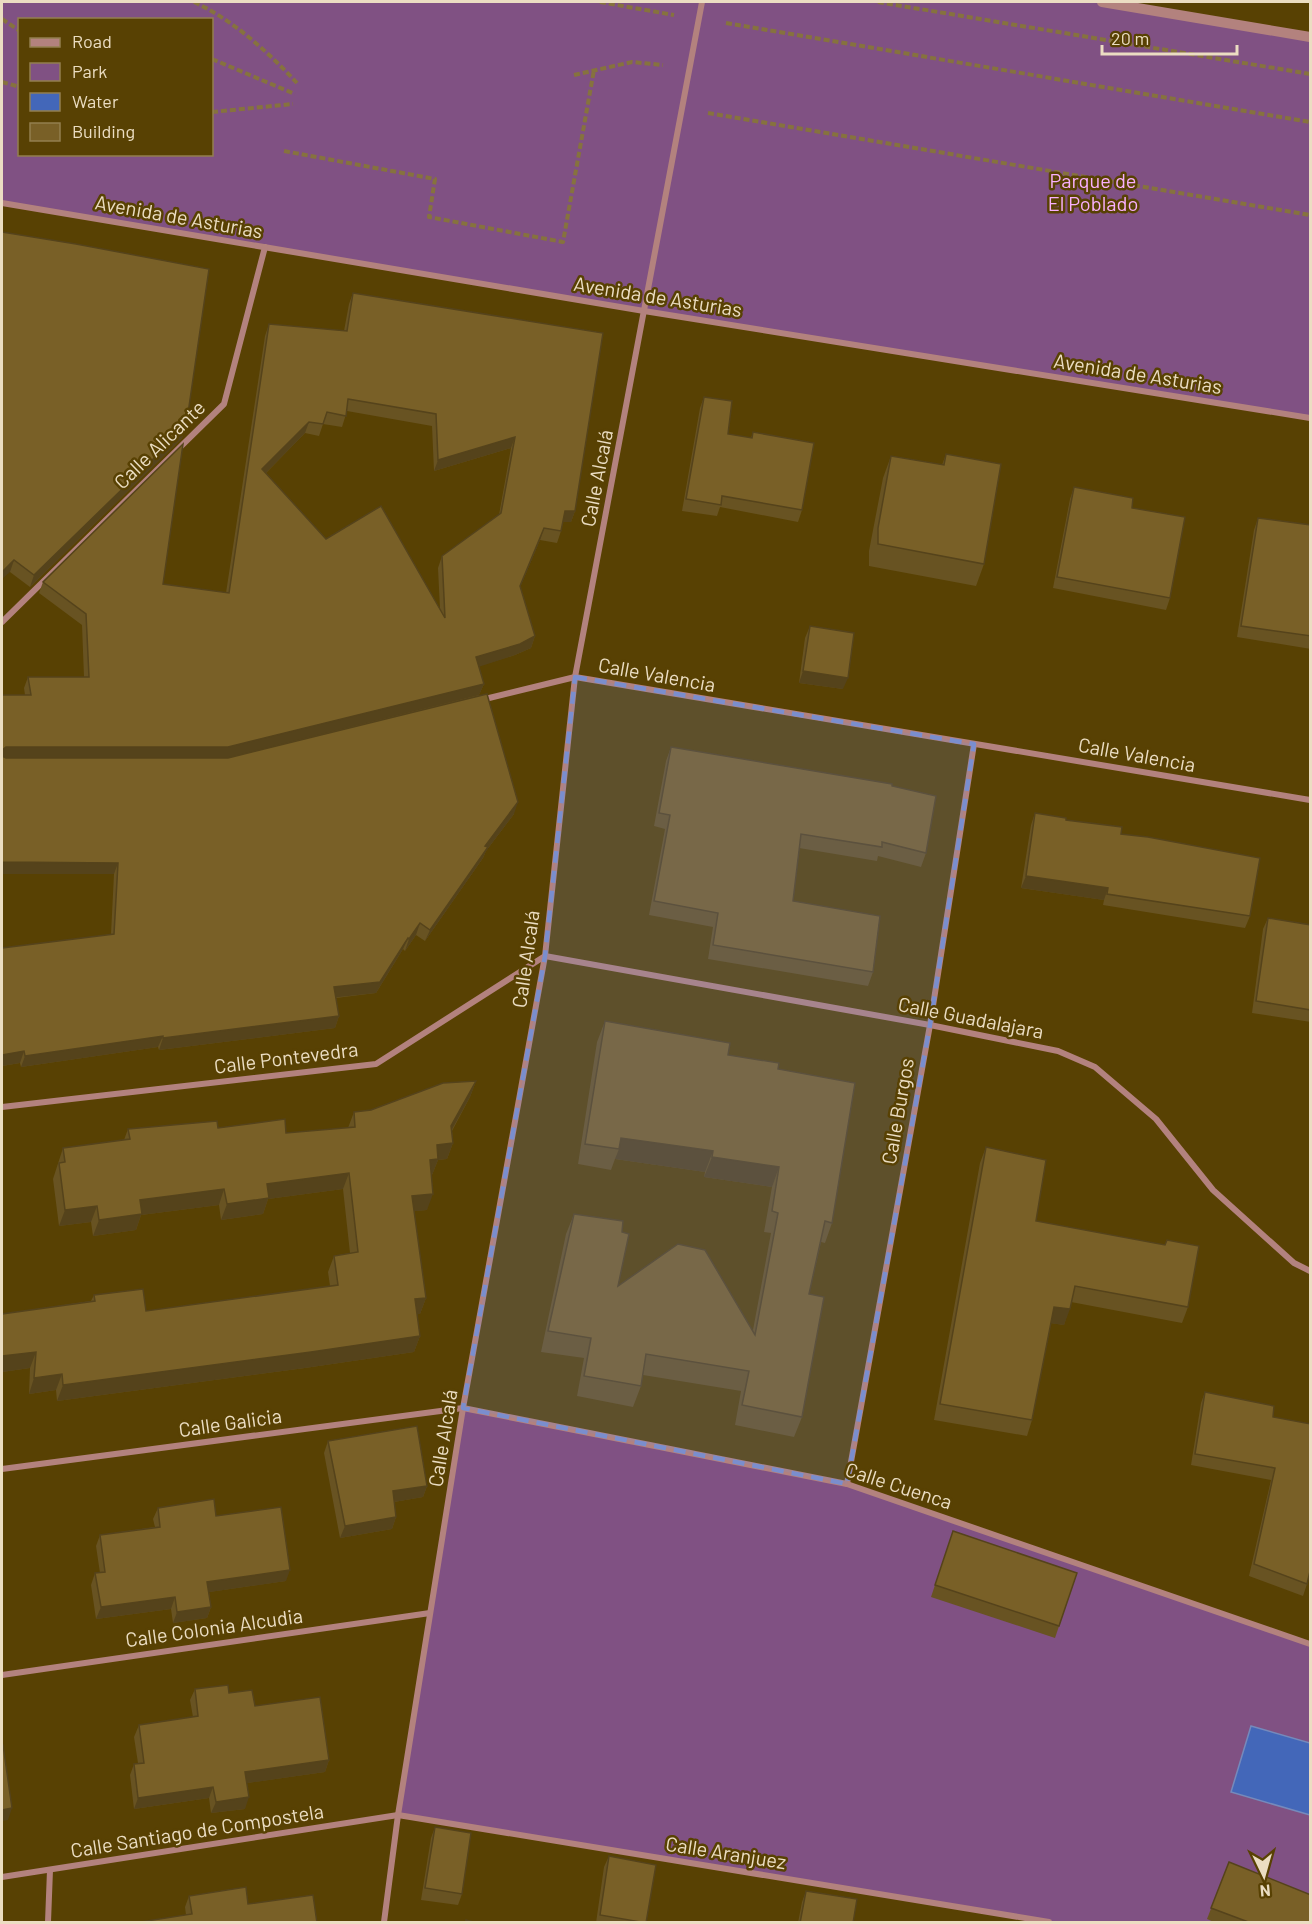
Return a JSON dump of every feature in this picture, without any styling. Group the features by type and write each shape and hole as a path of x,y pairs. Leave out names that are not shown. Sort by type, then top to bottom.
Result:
{"street":[{"name":"Calle Alcalá","path":"384,1923 398,1815 463,1408 545,956 575,677 702,2"},
{"path":"1101,2 1311,37"},
{"name":"Avenida de Asturias","path":"2,203 644,311 1311,418"},
{"name":"Calle Alicante","path":"2,621 224,404 265,247"},
{"name":"Calle Valencia","path":"473,702 575,677 1311,800"},
{"name":"Calle Burgos","path":"847,1484 930,1025 974,744"},
{"name":"Calle Guadalajara","path":"545,956 930,1025 1058,1051 1095,1067 1156,1119 1213,1190 1294,1263 1311,1271"},
{"name":"Calle Pontevedra","path":"2,1107 376,1064 545,956"},
{"name":"Calle Galicia","path":"2,1469 463,1408"},
{"name":"Calle Cuenca","path":"463,1408 847,1484 1311,1644"},
{"name":"Calle Colonia Alcudia","path":"2,1675 430,1613"},
{"name":"Calle Santiago de Compostela","path":"2,1877 398,1815"},
{"name":"Calle Aranjuez","path":"398,1815 1049,1923"},
{"path":"48,1923 50,1870"}],"path":[{"path":"194,2 213,11 238,29 297,83"},
{"path":"600,2 1311,122"},
{"path":"878,2 1311,75"},
{"path":"2,19 18,30"},
{"path":"213,59 295,94"},
{"path":"574,75 632,62 690,69"},
{"path":"284,151 435,179 429,217 563,242 594,70"},
{"path":"2,82 18,86"},
{"path":"213,112 293,104"},
{"path":"683,109 1311,215"}],"highlighted area":[{"path":"575,677 974,744 930,1025 847,1484 463,1408 545,956"}],"green space":[{"name":"Parque de El Poblado","path":"2,2 1102,2 1310,37 1310,418 2,205"},
{"path":"463,1408 847,1484 1310,1644 1310,1922 1049,1922 398,1815"}],"water":[{"path":"1251,1726 1310,1743 1310,1815 1231,1792"}],"building":[{"path":"2,232 209,269 186,427 34,575 14,560 2,572"},
{"path":"353,293 603,333 575,511 565,511 561,531 544,528 520,586 535,636 520,644 476,657 484,684 228,747 6,747 2,750 2,695 31,695 28,677 89,677 86,614 43,582 183,444 163,584 229,593 269,324 347,331","holes":["348,399 436,414 438,460 515,437 501,513 442,556 445,618 381,506 326,539 262,469 309,422 323,424 327,412 346,416"]},
{"path":"704,397 732,401 728,434 752,438 753,432 814,443 802,510 722,496 721,505 686,499"},
{"path":"946,454 1001,464 984,564 878,544 878,528 891,456 944,465"},
{"path":"1074,487 1133,498 1132,508 1185,517 1170,598 1057,577"},
{"path":"1258,518 1311,525 1311,636 1241,626"},
{"path":"810,626 854,633 848,678 803,671"},
{"path":"487,694 518,802 485,846 488,847 430,930 420,923 380,982 334,987 339,1016 163,1038 163,1036 25,1056 24,1051 2,1055 2,948 114,934 118,863 2,862 2,756 6,758 228,758"},
{"path":"671,747 892,784 892,786 936,796 926,853 882,842 882,847 801,834 793,901 880,916 873,972 713,945 718,913 654,901 670,815 659,813"},
{"path":"1035,813 1066,818 1066,820 1122,827 1121,834 1260,858 1250,916 1107,894 1108,888 1026,876"},
{"path":"1268,918 1311,925 1311,1010 1256,1001"},
{"path":"605,1021 730,1043 728,1055 779,1063 778,1069 855,1083 832,1223 825,1221 809,1294 824,1297 802,1417 742,1405 749,1371 646,1354 641,1386 584,1376 591,1338 548,1331 574,1214 623,1221 622,1232 629,1234 618,1286 678,1244 705,1250 755,1335 778,1213 772,1211 779,1167 712,1157 713,1151 621,1138 619,1149 585,1144"},
{"path":"476,1081 451,1126 453,1143 437,1145 438,1159 430,1160 433,1194 412,1196 426,1298 415,1299 420,1336 63,1385 62,1374 34,1378 36,1352 2,1356 2,1314 95,1301 94,1295 143,1289 146,1311 338,1285 334,1256 358,1252 349,1173 267,1184 269,1198 227,1204 224,1189 140,1200 142,1214 99,1220 97,1206 65,1210 59,1163 65,1162 63,1148 130,1139 128,1129 217,1121 218,1128 285,1119 286,1133 355,1127 354,1112 371,1110 443,1083"},
{"path":"986,1147 1046,1160 1036,1221 1165,1245 1167,1240 1199,1246 1188,1307 1075,1286 1070,1309 1054,1307 1032,1420 940,1404"},
{"path":"1205,1392 1274,1406 1273,1417 1311,1424 1311,1567 1307,1584 1254,1564 1275,1468 1195,1454"},
{"path":"417,1426 427,1486 393,1491 396,1517 345,1526 328,1441"},
{"path":"214,1499 216,1516 281,1507 290,1570 207,1582 211,1607 177,1612 175,1597 101,1607 95,1573 105,1572 100,1535 160,1527 158,1508"},
{"path":"953,1531 1077,1573 1059,1626 935,1585"},
{"path":"228,1685 229,1693 252,1690 255,1706 320,1697 329,1760 245,1772 249,1797 216,1802 213,1787 138,1798 134,1764 144,1763 139,1725 198,1716 195,1689"},
{"path":"2,1745 12,1808 2,1810"},
{"path":"435,1827 471,1833 462,1894 425,1888"},
{"path":"609,1856 656,1865 646,1923 600,1915"},
{"path":"1229,1862 1311,1895 1311,1923 1251,1923 1211,1908"},
{"path":"246,1887 248,1904 313,1895 317,1923 134,1923 192,1914 189,1896"},
{"path":"806,1891 857,1899 853,1923 800,1923"}]}
